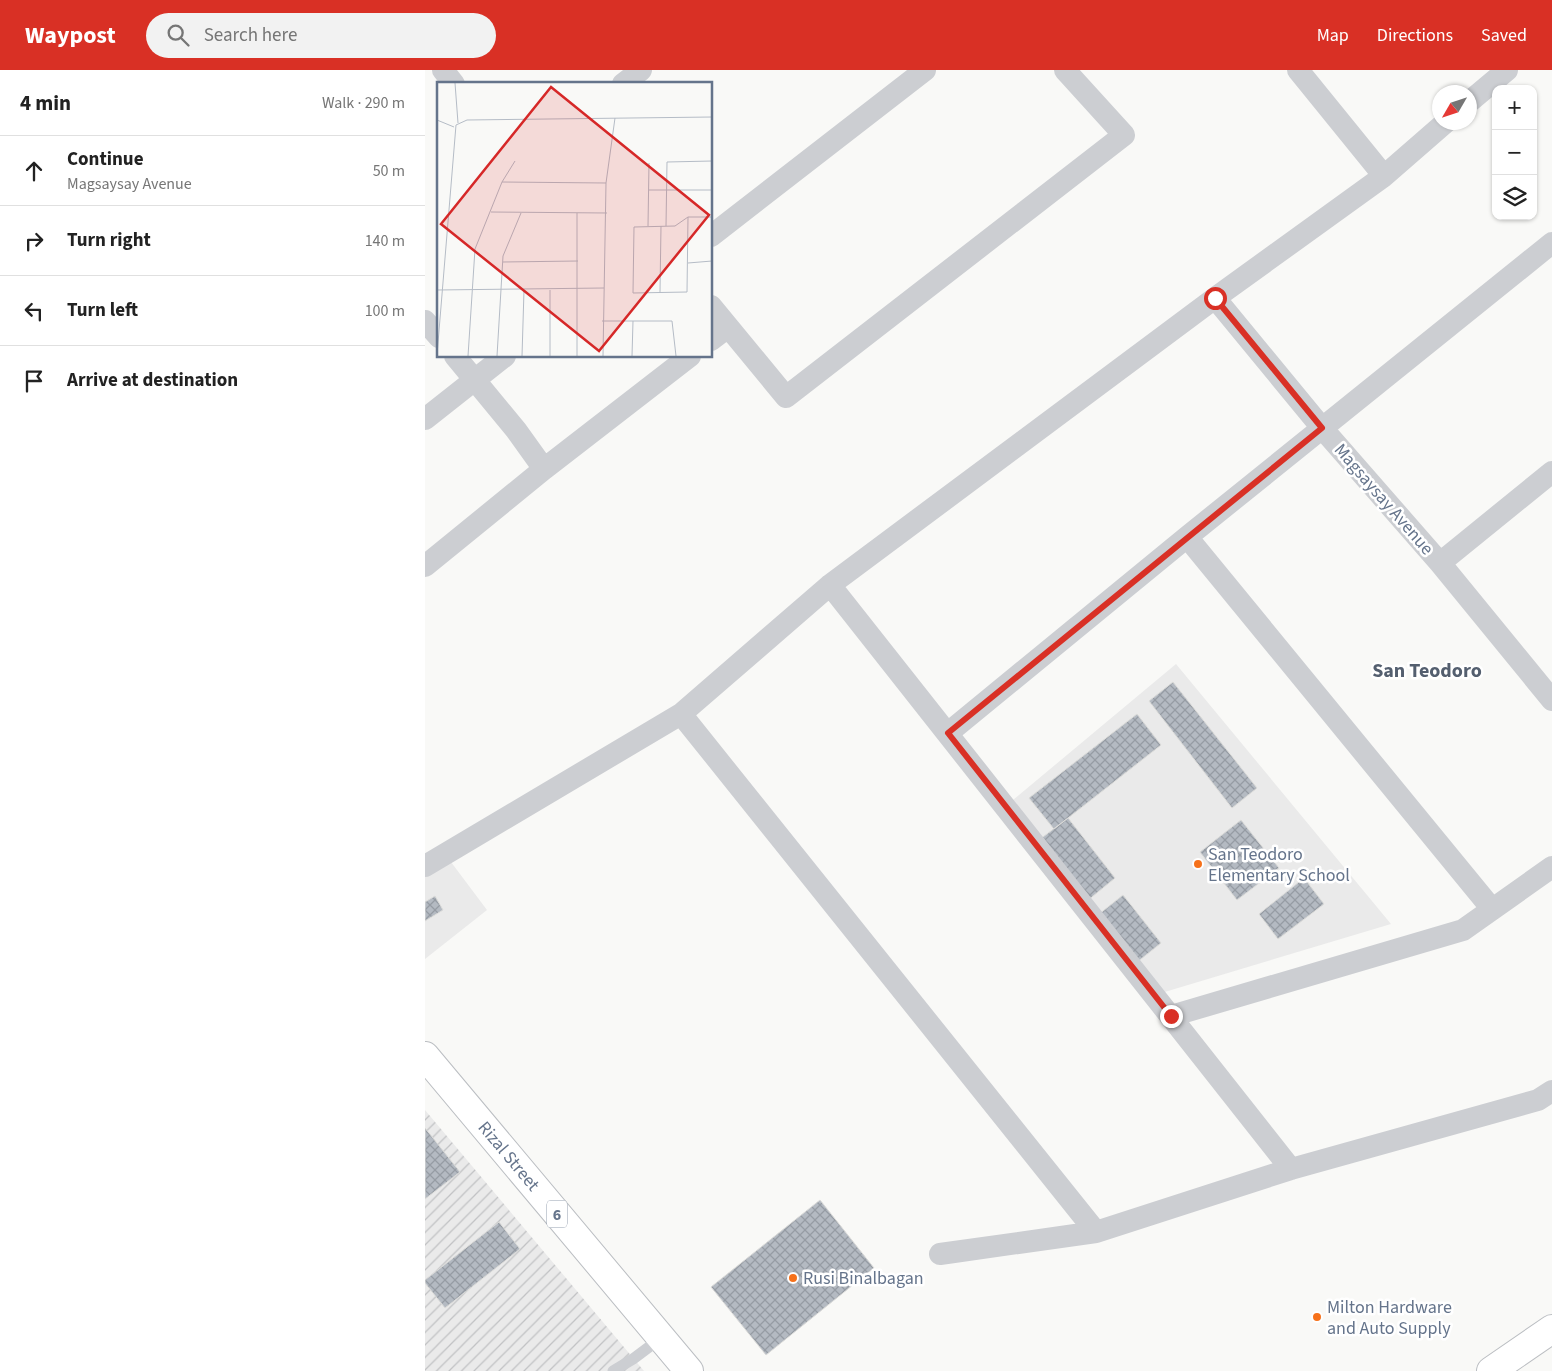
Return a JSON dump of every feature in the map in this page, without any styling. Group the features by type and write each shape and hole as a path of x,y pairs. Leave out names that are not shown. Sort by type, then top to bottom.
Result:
{"highway":[{"name":"Rizal Street","path":"425,1056 689,1371"},
{"path":"1491,1371 1552,1329"}],"street":[{"path":"443,70 452,82"},
{"path":"626,82 641,70"},
{"path":"713,234 925,70"},
{"path":"713,312 720,333 786,397 1124,136 1065,70"},
{"path":"1298,70 1384,176"},
{"path":"1477,95 1507,70"},
{"path":"425,866 681,714 830,585 1215,298 1384,176 1437,130"},
{"path":"948,733 1187,537 1552,243"},
{"name":"Magsaysay Avenue","path":"1215,298 1322,428 1549,691"},
{"path":"425,321 437,335"},
{"path":"457,358 517,430 544,469"},
{"path":"425,419 502,358"},
{"path":"425,566 544,469 687,358"},
{"path":"1440,563 1552,472"},
{"path":"1187,537 1492,909"},
{"path":"830,585 1291,1169"},
{"path":"681,714 1096,1232"},
{"path":"1171,1016 1463,930 1552,867"},
{"path":"940,1254 1096,1232 1291,1169 1539,1100 1552,1091"}],"lane":[{"path":"613,1371 662,1338"}],"shaded area":[{"name":"San Teodoro Elementary School","path":"1176,664 1391,924 1158,994 1007,805"},
{"path":"451,862 487,910 425,959 425,876"},
{"path":"425,1110 644,1371 425,1371"}],"building":[{"path":"1173,682 1257,788 1232,808 1149,701"},
{"path":"1137,714 1161,745 1054,829 1029,798"},
{"path":"1068,818 1115,878 1087,901 1039,840"},
{"path":"1241,820 1279,868 1237,900 1200,852"},
{"path":"1304,878 1324,904 1278,939 1259,914"},
{"path":"1123,895 1161,943 1136,963 1098,915"},
{"path":"435,896 443,910 425,921 425,902"},
{"path":"425,1128 460,1172 425,1199"},
{"name":"Rusi Binalbagan","path":"820,1200 874,1268 766,1355 711,1287"},
{"path":"499,1222 520,1249 445,1308 425,1283 425,1280"}],"place":[{"name":"San Teodoro Elementary School","path":"1198,864"},
{"name":"Rusi Binalbagan","path":"793,1278"},
{"name":"Milton Hardware and Auto Supply","path":"1317,1317"}],"district":[{"name":"San Teodoro","path":"1427,670"}],"route":[{"path":"1171,1016 948,733 1322,428 1215,298"}]}
